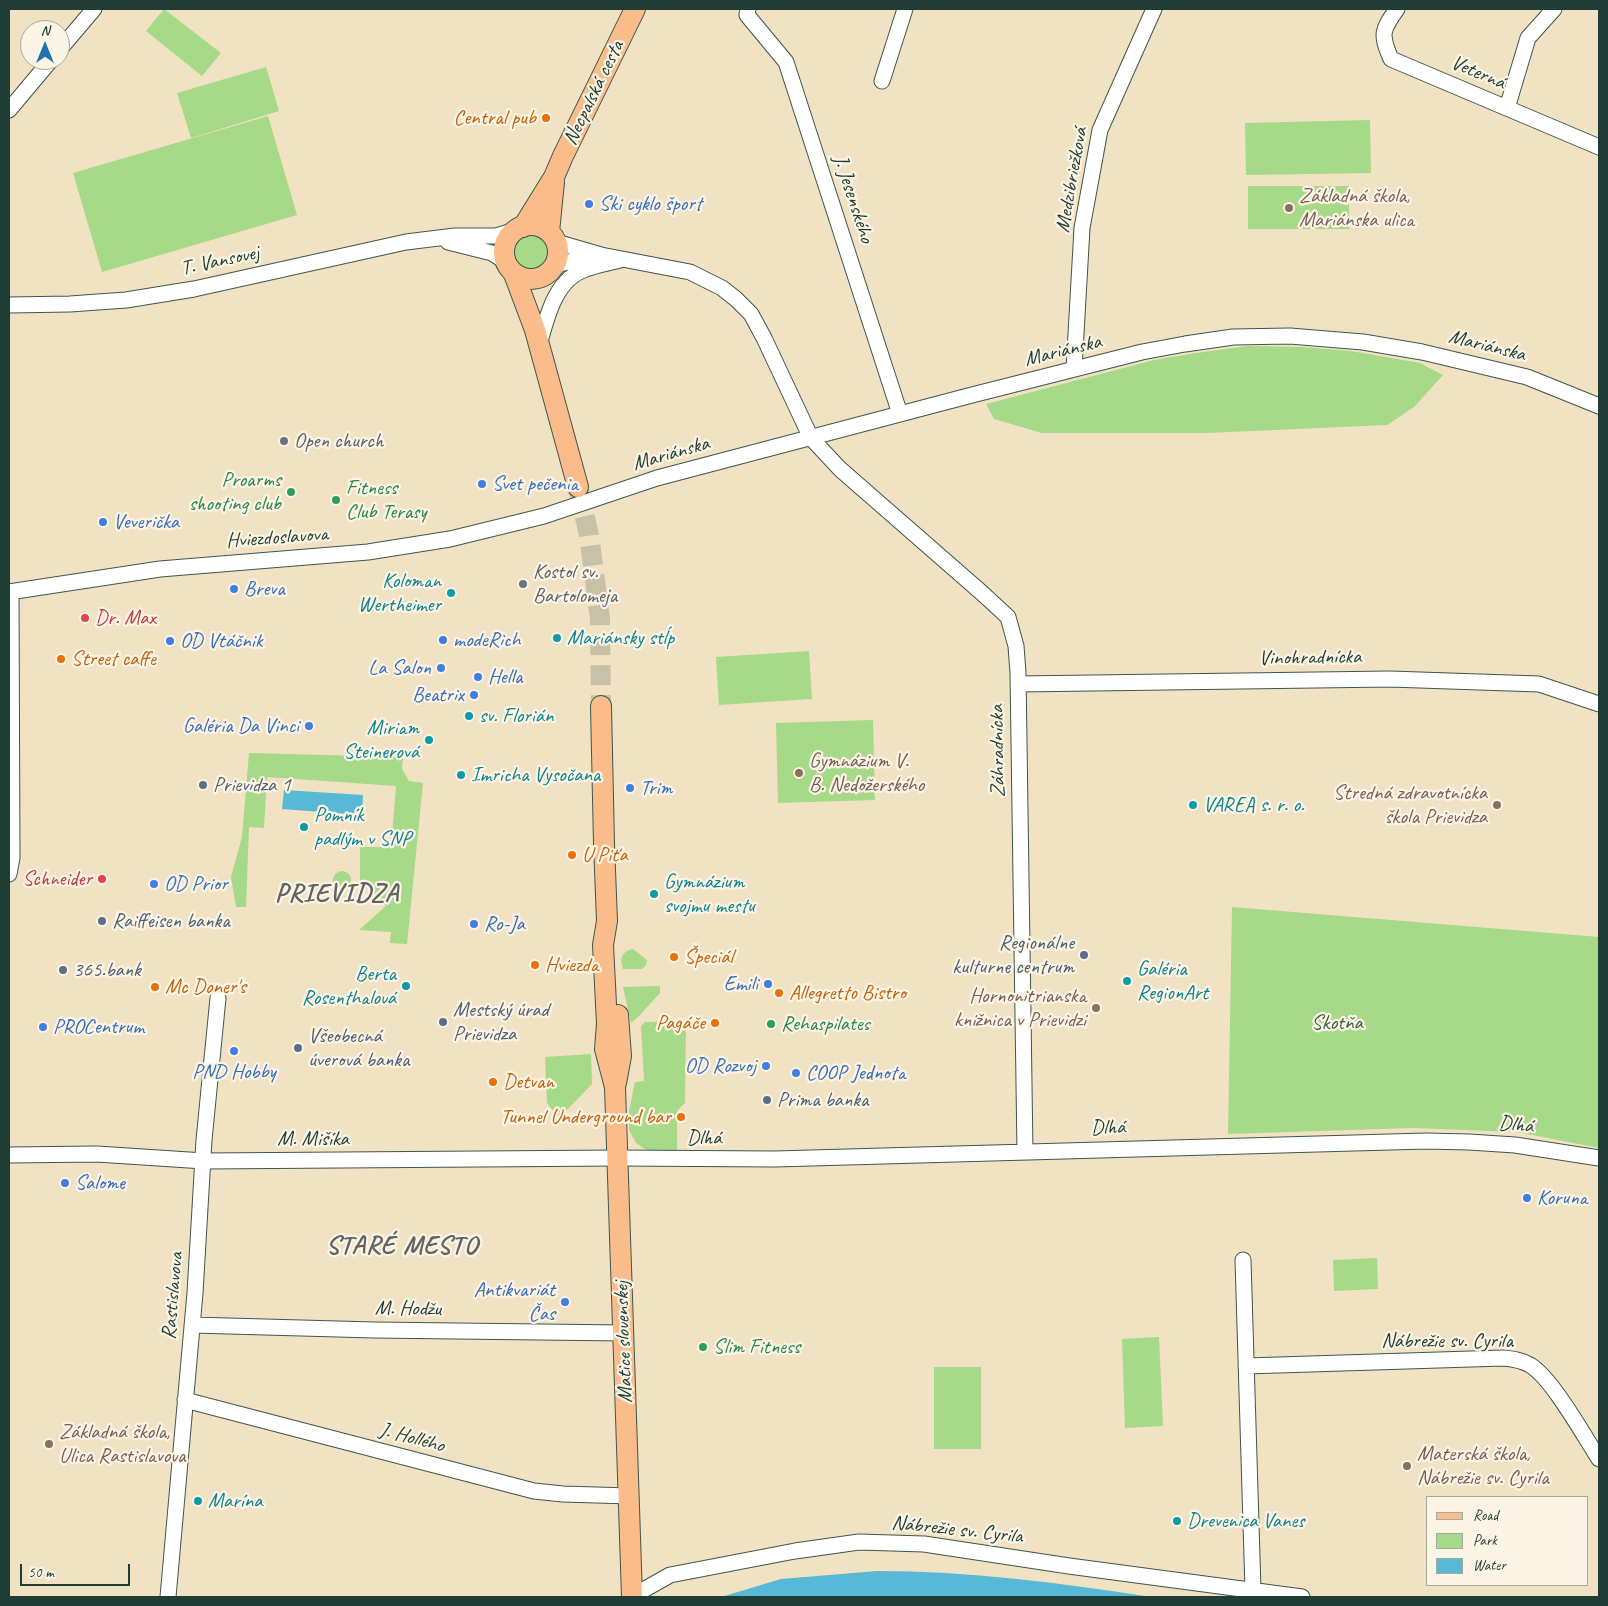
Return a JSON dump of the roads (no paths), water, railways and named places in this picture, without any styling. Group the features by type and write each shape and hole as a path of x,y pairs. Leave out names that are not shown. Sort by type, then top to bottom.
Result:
{"main road":[{"name":"Necpalská cesta","path":"520,228 554,177 635,9"},
{"name":"Necpalská cesta","path":"553,237 554,177"},
{"path":"510,268 526,279 539,278 547,274 555,265 558,256 553,237 537,226 520,228 509,236 505,244 504,253 537,338 578,487"},
{"path":"537,338 539,278"},
{"name":"Matice slovenskej","path":"601,706 607,921 603,945 607,1024 605,1049 615,1087 632,1597"}],"street":[{"path":"70,37 94,9"},
{"name":"J. Jesenského","path":"748,9 747,14 786,62 900,414"},
{"path":"882,81 905,9"},
{"name":"Medzibriežková","path":"1074,370 1082,228 1100,130 1154,9"},
{"name":"Veterná","path":"1397,9 1384,27 1385,44 1392,59 1598,145"},
{"path":"1507,108 1528,38 1554,9"},
{"path":"9,110 43,70"},
{"name":"T. Vansovej","path":"9,305 70,304 126,300 194,289 406,242 455,236 496,236 520,228"},
{"name":"Záhradnícka","path":"553,237 601,255 690,272 722,288 736,299 751,314 764,338 811,438 840,469 1008,617 1016,646 1018,684 1025,1152"},
{"name":"T. Vansovej","path":"437,239 492,253 510,268"},
{"path":"555,265 601,255"},
{"path":"537,338 556,295 564,285 585,269 622,259"},
{"name":"Mariánska","path":"544,516 657,478 900,414 1142,352 1241,336 1290,336 1363,342 1454,358 1527,377 1599,406"},
{"name":"Hviezdoslavova","path":"10,592 160,569 368,552 450,539 544,516"},
{"path":"9,874 12,858 10,592"},
{"name":"Vinohradnícka","path":"1018,684 1390,679 1539,684 1599,704"},
{"name":"Rastislavova","path":"168,1597 186,1400 218,998"},
{"name":"Dlhá","path":"617,1158 775,1159 1426,1141 1515,1146 1599,1158"},
{"name":"M. Mišíka","path":"9,1155 97,1154 204,1161 617,1158"},
{"path":"1243,1260 1253,1590"},
{"name":"M. Hodžu","path":"192,1325 374,1330 624,1333"},
{"name":"Nábrežie sv. Cyrila","path":"1246,1366 1503,1358 1516,1360 1530,1365 1546,1380 1599,1459"},
{"name":"J. Hollého","path":"186,1400 534,1491 630,1496"},
{"name":"Nábrežie sv. Cyrila","path":"632,1597 670,1575 795,1551 859,1542 924,1544 1069,1566 1302,1597"}],"water":[{"path":"284,790 363,795 362,815 282,809"},
{"path":"877,1571 946,1573 1014,1579 1151,1597 721,1597 781,1579"}],"tunnel":[{"path":"578,487 589,535 600,619 601,706"}],"place":[{"name":"Central pub","path":"546,118"},
{"name":"Ski cyklo šport","path":"589,204"},
{"name":"Základná škola, Mariánska ulica","path":"1289,208"},
{"name":"Open church","path":"284,441"},
{"name":"Svet pečenia","path":"482,484"},
{"name":"Proarms shooting club","path":"291,492"},
{"name":"Fitness Club Terasy","path":"336,500"},
{"name":"Veverička","path":"103,522"},
{"name":"Kostol sv. Bartolomeja","path":"523,584"},
{"name":"Breva","path":"234,589"},
{"name":"Koloman Wertheimer","path":"451,593"},
{"name":"Dr. Max","path":"85,618"},
{"name":"Mariánsky stĺp","path":"557,638"},
{"name":"modeRich","path":"443,640"},
{"name":"OD Vtáčnik","path":"170,641"},
{"name":"Street caffe","path":"61,659"},
{"name":"La Salon","path":"441,668"},
{"name":"Hella","path":"478,677"},
{"name":"Beatrix","path":"474,695"},
{"name":"sv. Florián","path":"469,716"},
{"name":"Galéria Da Vinci","path":"309,726"},
{"name":"Miriam Steinerová","path":"429,740"},
{"name":"Gymnázium V. B. Nedožerského","path":"799,773"},
{"name":"Imricha Vysočana","path":"461,775"},
{"name":"Prievidza 1","path":"203,785"},
{"name":"Trim","path":"630,788"},
{"name":"VAREA s. r. o.","path":"1193,805"},
{"name":"Stredná zdravotnícka škola Prievidza","path":"1497,805"},
{"name":"Pomník padlým v SNP","path":"304,827"},
{"name":"U Piťa","path":"572,855"},
{"name":"Schneider","path":"102,879"},
{"name":"OD Prior","path":"154,884"},
{"name":"Gymnázium svojmu mestu","path":"654,894"},
{"name":"Raiffeisen banka","path":"102,921"},
{"name":"Ro-Ja","path":"474,924"},
{"name":"Regionálne kulturne centrum","path":"1084,955"},
{"name":"Špeciál","path":"674,957"},
{"name":"Hviezda","path":"535,965"},
{"name":"365.bank","path":"63,970"},
{"name":"Galéria RegionArt","path":"1127,981"},
{"name":"Emili","path":"768,984"},
{"name":"Berta Rosenthalová","path":"406,986"},
{"name":"Mc Doner's","path":"155,987"},
{"name":"Allegretto Bistro","path":"779,993"},
{"name":"Hornonitrianska knižnica v Prievidzi","path":"1096,1008"},
{"name":"Mestský úrad Prievidza","path":"443,1022"},
{"name":"Pagáče","path":"715,1023"},
{"name":"Rehaspilates","path":"771,1024"},
{"name":"PROCentrum","path":"43,1027"},
{"name":"Všeobecná úverová banka","path":"298,1048"},
{"name":"PND Hobby","path":"234,1051"},
{"name":"OD Rozvoj","path":"766,1066"},
{"name":"COOP Jednota","path":"796,1073"},
{"name":"Detvan","path":"493,1082"},
{"name":"Prima banka","path":"767,1100"},
{"name":"Tunnel Underground bar","path":"681,1117"},
{"name":"Salome","path":"65,1183"},
{"name":"Koruna","path":"1527,1198"},
{"name":"Antikvariát Čas","path":"565,1302"},
{"name":"Slim Fitness","path":"703,1347"},
{"name":"Základná škola, Ulica Rastislavova","path":"49,1444"},
{"name":"Materská škola, Nábrežie sv. Cyrila","path":"1407,1466"},
{"name":"Marína","path":"198,1501"},
{"name":"Drevenica Vanes","path":"1177,1521"}],"district":[{"name":"PRIEVIDZA","path":"337,894"},
{"name":"STARÉ MESTO","path":"402,1246"}],"park label":[{"name":"Skotňa","path":"1337,1023"}]}
